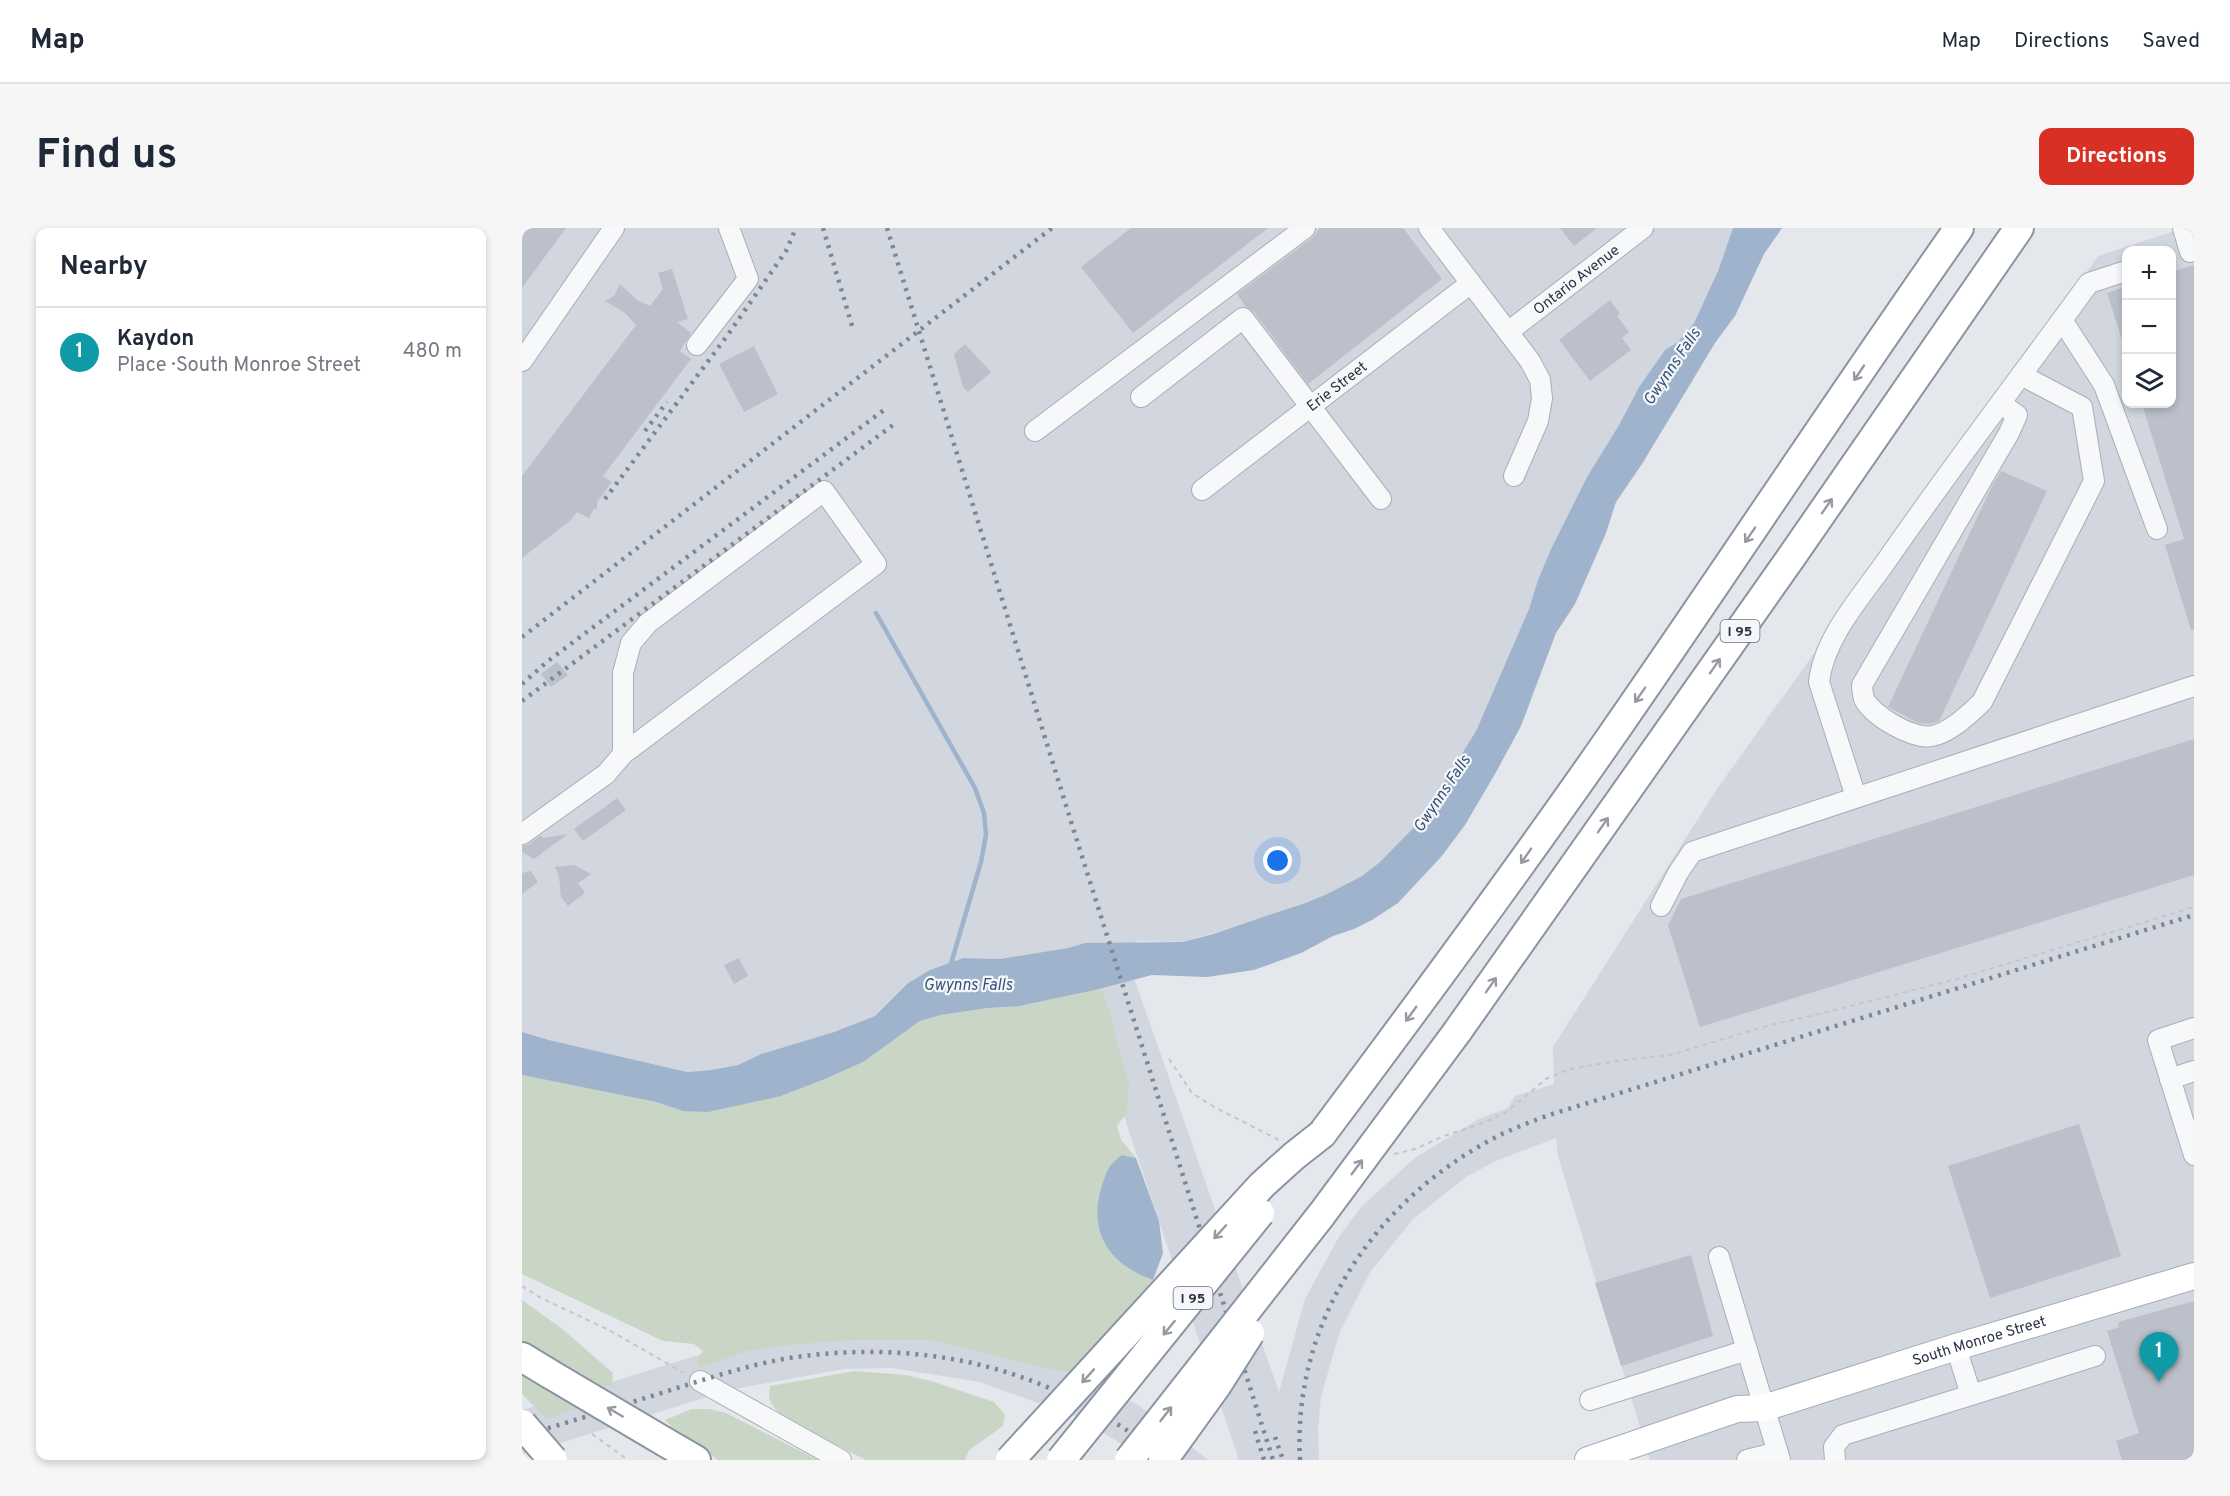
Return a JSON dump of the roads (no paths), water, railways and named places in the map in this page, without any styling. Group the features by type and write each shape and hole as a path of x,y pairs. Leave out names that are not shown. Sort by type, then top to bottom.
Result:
{"highway":[{"path":"1892,324 1942,228"},
{"name":"I 95","path":"1061,1460 1322,1134 1490,908 1609,740 1959,228"},
{"name":"I 95","path":"1129,1460 1322,1214 1457,1032 1790,559 2019,228"},
{"path":"1010,1460 1262,1185 1322,1134"},
{"path":"1163,1460 1217,1385 1322,1214"},
{"path":"522,1357 676,1451 696,1460"},
{"path":"522,1424 554,1460"}],"main road":[{"name":"South Monroe Street","path":"1588,1460 1737,1409 1764,1408 1956,1347 2194,1276"},
{"name":"South Monroe Street","path":"1641,1460 1736,1428 1764,1408"}],"street":[{"path":"522,361 614,228"},
{"path":"697,345 748,279 729,228"},
{"path":"1035,431 1305,228"},
{"path":"1429,228 1530,362 1540,380 1542,398 1538,420 1514,476"},
{"name":"Ontario Avenue","path":"1508,332 1644,228"},
{"path":"2183,228 2185,254"},
{"path":"1856,797 1819,682 1821,664 1831,641 1908,529 2089,283 2122,273"},
{"name":"Erie Street","path":"1202,490 1471,283"},
{"path":"1141,397 1243,318 1381,499"},
{"path":"2062,320 2104,385 2157,529"},
{"path":"2001,404 2017,415 2009,432 1862,685 1864,699 1884,720 1920,737 1934,736 1962,720 1982,702 2094,481 2082,407 2021,375"},
{"path":"522,834 606,774 622,754 876,564 824,491 648,622 631,643 623,674 622,754"},
{"path":"1661,906 1692,852 2194,686"},
{"path":"2194,1029 2158,1040 2170,1079 2189,1119 2194,1155"},
{"path":"2170,1079 2194,1071"},
{"path":"1719,1257 1779,1456 1747,1460"},
{"path":"1956,1347 1971,1395"},
{"path":"1590,1400 1747,1350"},
{"path":"1835,1460 1834,1447 1843,1435 2095,1356"},
{"path":"700,1381 841,1460"}],"water":[{"name":"Gwynns Falls","path":"1733,228 1782,228 1764,254 1735,316 1715,343 1642,464 1616,502 1606,533 1575,604 1556,633 1521,726 1495,774 1465,825 1441,857 1398,903 1354,929 1333,936 1301,953 1254,970 1207,977 1152,975 1020,1006 941,1015 920,1021 863,1062 825,1079 781,1096 708,1112 683,1111 656,1102 522,1075 522,1032 687,1072 738,1065 761,1054 834,1032 875,1016 908,983 930,970 963,958 1000,959 1085,943 1183,942 1305,903 1362,876 1380,862 1421,820 1476,731 1529,609 1551,549 1587,477 1639,387 1665,350 1678,342 1694,323 1718,271"},
{"path":"1122,1155 1136,1158 1159,1221 1163,1253 1153,1280 1125,1266 1106,1246 1101,1234 1098,1205 1101,1189 1108,1169"}],"waterway":[{"path":"876,613 975,788 984,813 986,835 981,862 950,967"}],"railway":[{"path":"605,499 727,336 786,251 796,228"},
{"path":"823,228 853,329"},
{"path":"887,228 1073,828 1273,1460"},
{"path":"522,637 1052,228"},
{"path":"645,431 667,402"},
{"path":"522,684 548,661 888,407"},
{"path":"522,701 897,422"},
{"path":"1300,1460 1301,1408 1311,1358 1328,1311 1352,1267 1381,1227 1417,1191 1457,1160 1502,1134 1549,1115 2194,915"},
{"path":"522,1436 769,1362 817,1354 886,1352 955,1360 1022,1377 1099,1413 1170,1460"},
{"path":"1255,1431 1264,1460"},
{"path":"1275,1437 1283,1460"}],"place":[{"name":"Kaydon","path":"2159,1382"}]}
